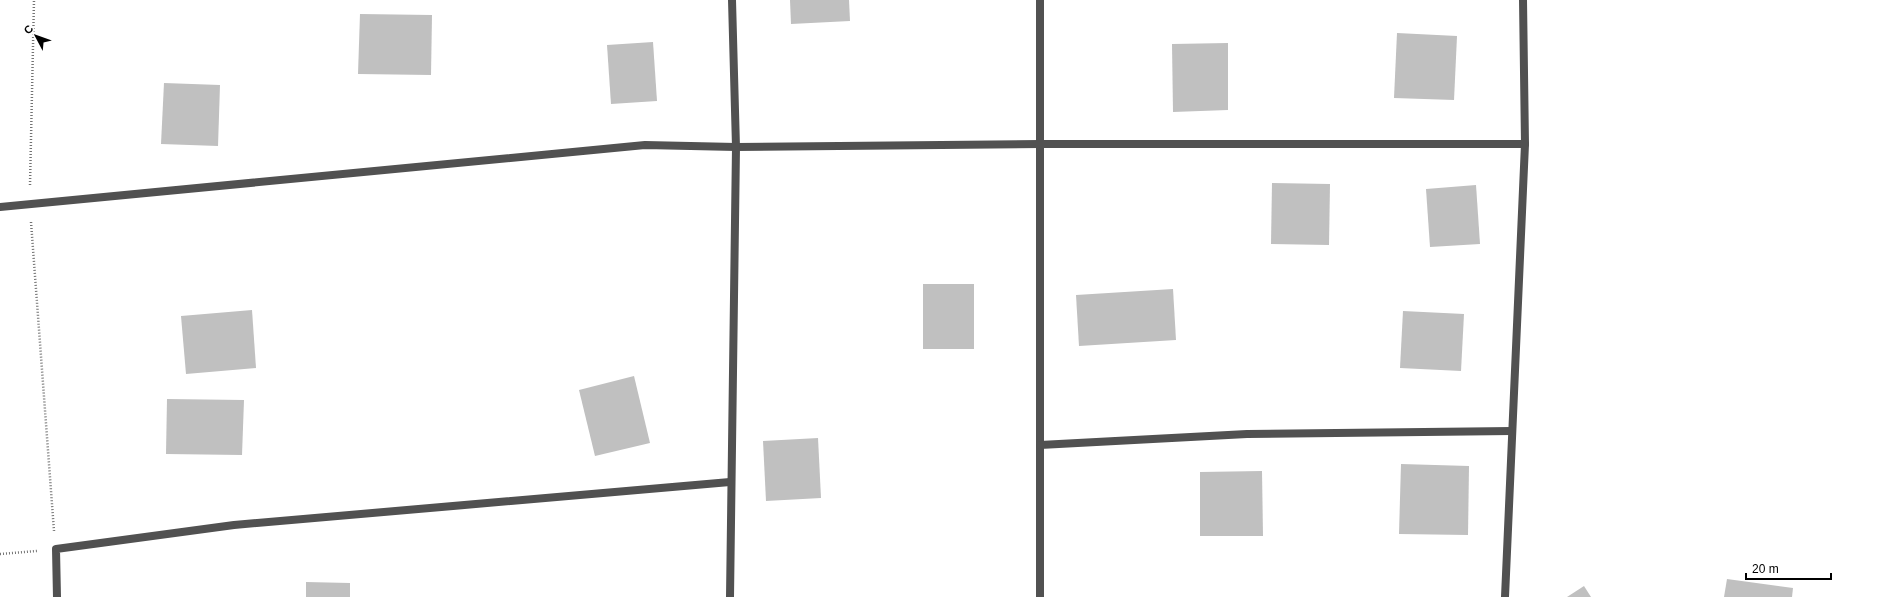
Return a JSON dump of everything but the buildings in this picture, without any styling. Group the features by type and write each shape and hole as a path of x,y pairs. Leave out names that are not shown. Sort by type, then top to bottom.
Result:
{"street":[{"path":"730,597 730,482 736,147 732,0"},
{"path":"1040,0 1040,597"},
{"path":"1505,597 1525,144 1523,0"},
{"path":"0,207 645,145 736,147 1040,144 1525,144"},
{"path":"1040,445 1247,434 1512,432"},
{"path":"57,597 56,549 234,525 730,482"}],"path":[{"path":"0,554 56,549 30,204 34,0"}]}
